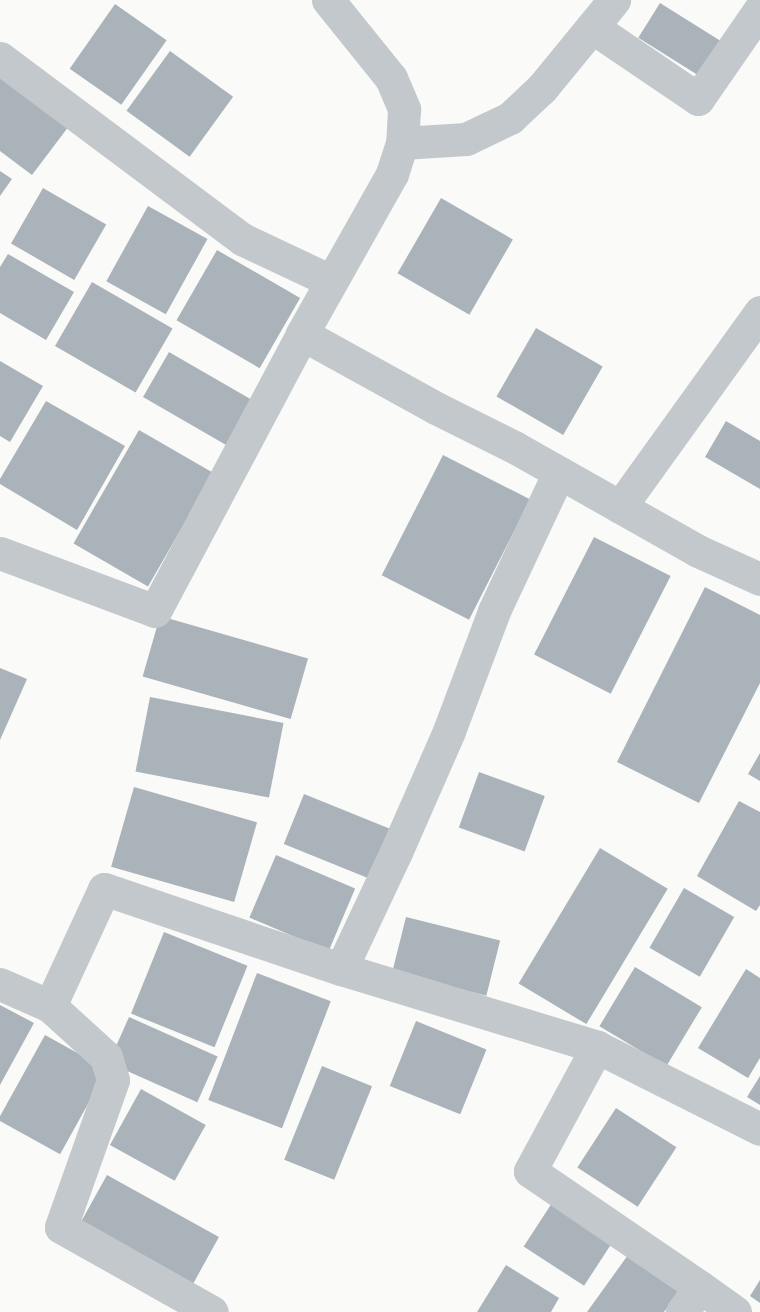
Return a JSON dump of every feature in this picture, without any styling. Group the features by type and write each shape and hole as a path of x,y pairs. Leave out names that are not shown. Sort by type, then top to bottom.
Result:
{"street":[{"path":"0,553 155,611 302,334 392,174 402,143 404,109 392,78 328,0"},
{"path":"402,143 465,139 510,118 542,88 614,0"},
{"path":"592,27 698,99 760,9"},
{"path":"0,58 242,239 331,281"},
{"path":"620,507 760,312"},
{"path":"302,334 559,472 698,551 760,579"},
{"path":"341,969 449,731 494,611 559,472"},
{"path":"50,1006 104,888 341,969 597,1047 760,1129"},
{"path":"0,984 50,1006 106,1057 113,1080 61,1227 212,1312"},
{"path":"597,1047 530,1171 691,1300 735,1312"}],"building":[{"path":"660,3 722,42 700,76 638,38"},
{"path":"115,4 167,40 121,105 70,69"},
{"path":"170,51 233,97 190,157 127,111"},
{"path":"0,68 72,122 32,175 0,151"},
{"path":"0,171 12,179 0,196"},
{"path":"43,188 106,224 74,280 11,243"},
{"path":"441,198 513,239 469,315 398,273"},
{"path":"148,206 207,239 166,314 106,281"},
{"path":"217,250 300,298 260,368 176,320"},
{"path":"8,254 74,292 46,340 0,313 0,267"},
{"path":"92,282 173,328 136,393 55,346"},
{"path":"536,328 603,366 563,435 496,396"},
{"path":"169,352 258,404 232,449 143,397"},
{"path":"0,361 43,386 10,442 0,436"},
{"path":"46,401 125,446 77,530 0,484 0,479"},
{"path":"726,421 760,441 760,489 705,457"},
{"path":"139,430 213,473 148,586 74,543"},
{"path":"443,455 530,499 469,620 382,575"},
{"path":"594,537 671,576 611,694 534,655"},
{"path":"705,587 760,615 760,683 699,803 617,762"},
{"path":"160,616 308,658 291,719 143,677"},
{"path":"0,668 27,679 0,740"},
{"path":"150,697 284,723 269,798 135,772"},
{"path":"760,753 760,781 748,774"},
{"path":"479,772 545,796 525,851 459,827"},
{"path":"134,787 257,822 234,902 111,867"},
{"path":"304,794 389,828 369,879 284,844"},
{"path":"739,801 760,812 760,905 756,911 697,876"},
{"path":"600,848 668,889 586,1024 519,983"},
{"path":"276,855 355,889 329,951 249,918"},
{"path":"684,888 734,917 700,977 650,948"},
{"path":"406,917 500,940 486,996 392,972"},
{"path":"164,932 247,966 214,1047 131,1014"},
{"path":"635,967 702,1007 666,1066 599,1026"},
{"path":"746,969 760,978 760,1058 748,1078 698,1048"},
{"path":"257,973 331,1001 282,1128 208,1100"},
{"path":"0,1005 34,1023 0,1085"},
{"path":"129,1017 218,1056 197,1102 109,1063"},
{"path":"416,1021 486,1049 460,1114 390,1086"},
{"path":"45,1035 107,1069 60,1154 0,1121 0,1116"},
{"path":"322,1066 372,1086 334,1180 284,1160"},
{"path":"760,1076 760,1105 747,1097"},
{"path":"141,1089 206,1125 175,1181 110,1145"},
{"path":"616,1108 676,1147 638,1207 577,1168"},
{"path":"107,1175 219,1237 188,1292 76,1230"},
{"path":"552,1203 612,1242 584,1286 524,1247"},
{"path":"628,1255 679,1291 664,1312 587,1312"},
{"path":"506,1265 559,1298 551,1312 477,1312"},
{"path":"760,1280 760,1303 750,1296"}]}
